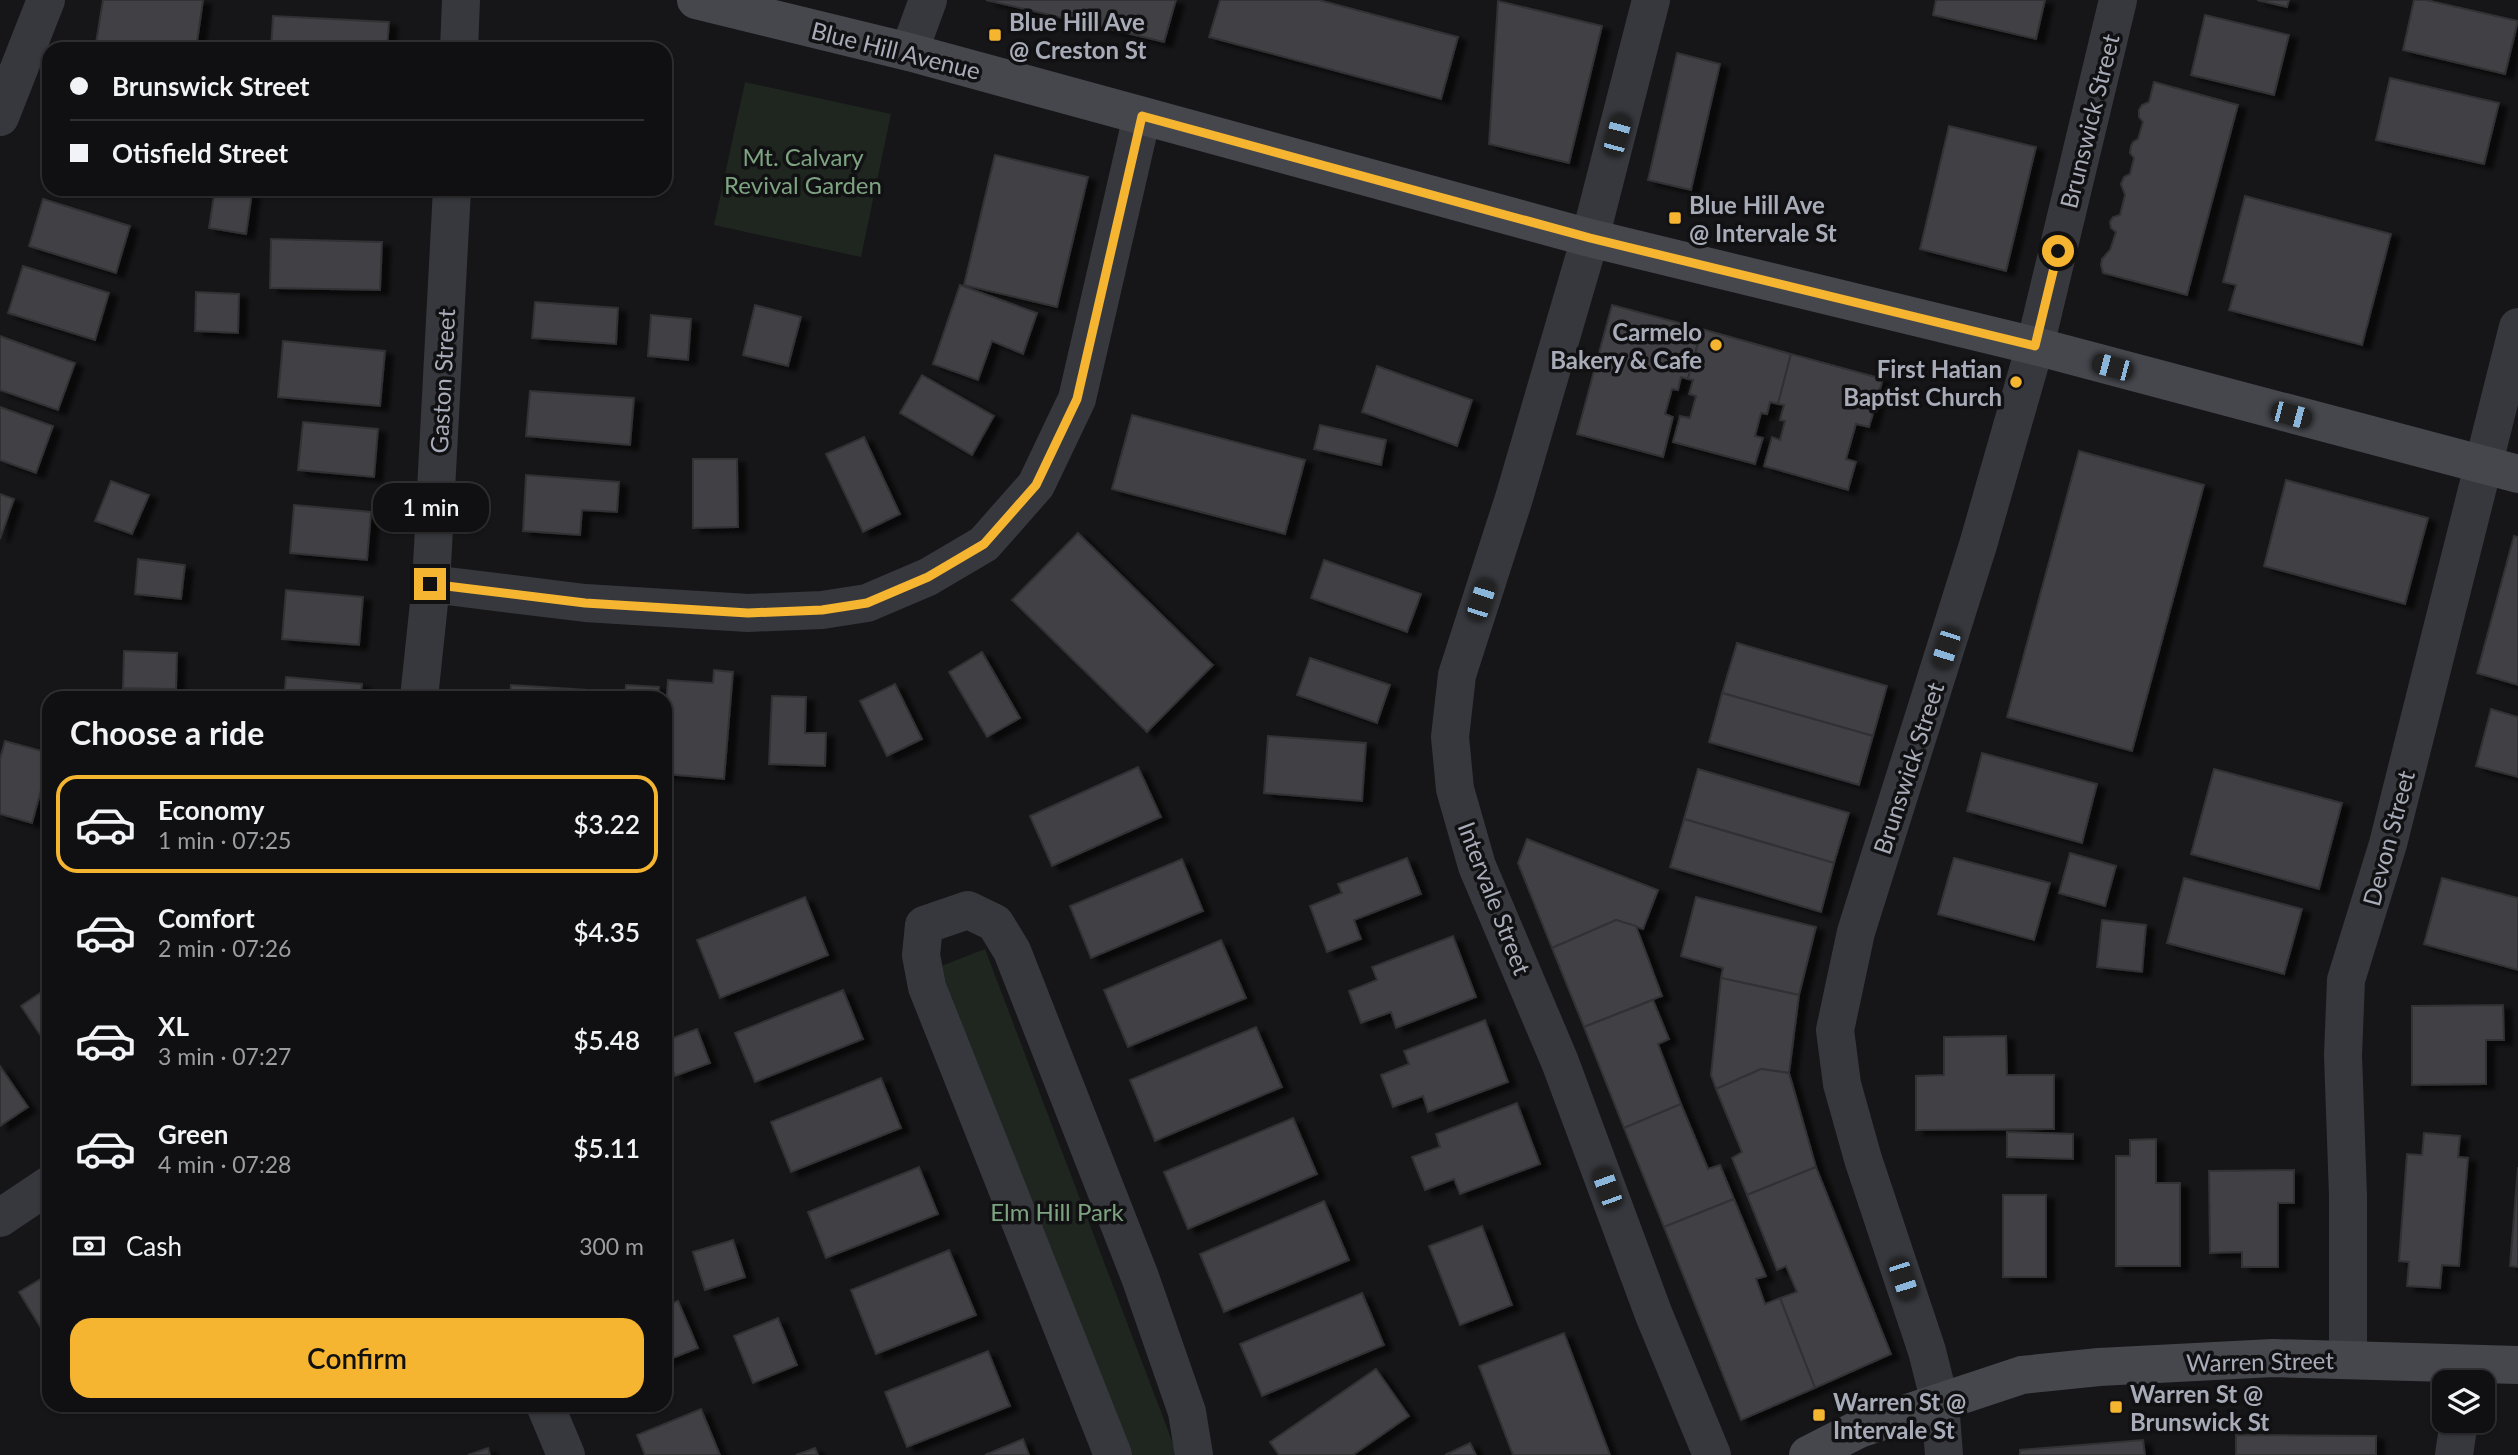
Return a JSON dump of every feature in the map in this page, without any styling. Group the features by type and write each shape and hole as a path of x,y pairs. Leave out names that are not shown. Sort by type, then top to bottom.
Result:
{"main road":[{"name":"Blue Hill Avenue","path":"695,0 909,52 1590,238 2035,346 2500,470"},
{"name":"Warren Street","path":"1808,1455 1859,1429 2035,1373 2273,1358 2348,1359 2441,1370"},
{"name":"Warren Street","path":"2486,1370 2518,1365"}],"street":[{"path":"0,117 46,0"},
{"path":"459,42 461,0"},
{"path":"909,52 928,0"},
{"name":"Intervale Street","path":"1651,0 1590,238 1514,498 1457,676 1450,737 1455,789 1478,866 1560,1062 1654,1315 1712,1455"},
{"name":"Brunswick Street","path":"1944,1455 1940,1402 1927,1351 1856,1134 1842,1084 1835,1030 1856,932 1978,545 2035,346 2118,0"},
{"path":"430,584 585,603 748,613 822,610 867,603 928,577 984,544 1036,485 1077,399 1142,116"},
{"name":"Gaston Street","path":"420,691 430,584 452,196"},
{"name":"Devon Street","path":"2348,1359 2348,1196 2343,1055 2346,980 2500,470 2518,327"},
{"path":"1113,1455 927,987 921,955 925,925 943,917 968,910 995,923 1012,951 1140,1277 1187,1412 1194,1455"},
{"path":"0,1218 42,1190"},
{"path":"548,1412 566,1455"},
{"path":"2454,1455 2457,1433"}],"green space":[{"name":"Mt. Calvary Revival Garden","path":"745,82 891,114 861,257 714,225"},
{"name":"Elm Hill Park","path":"985,949 1177,1454 1122,1455 936,968"}],"building":[{"path":"103,0 203,0 197,42 96,42"},
{"path":"986,0 1176,0 1164,42"},
{"path":"1220,0 1319,0 1458,37 1441,99 1209,37"},
{"path":"1936,0 2045,0 2036,39 1933,15"},
{"path":"2257,0 2289,0 2287,7"},
{"path":"2414,0 2426,0 2518,21 2505,74 2403,50"},
{"path":"1498,1 1602,26 1569,163 1489,144"},
{"path":"2205,15 2289,35 2274,95 2191,75"},
{"path":"273,16 389,22 388,42 271,42"},
{"path":"1677,53 1720,64 1691,190 1648,180"},
{"path":"2390,78 2499,103 2484,164 2376,140"},
{"path":"2154,82 2238,105 2187,295 2103,273 2101,265 2116,232 2111,228 2110,222 2113,217 2120,215 2125,195 2121,184 2124,177 2130,174 2134,158 2130,153 2131,146 2138,139 2143,122 2139,117 2139,110 2149,102"},
{"path":"1949,126 2036,147 2006,271 1920,249"},
{"path":"995,155 1088,177 1057,307 964,285"},
{"path":"214,196 252,196 246,234 209,228"},
{"path":"2245,196 2391,234 2362,345 2229,310 2236,285 2223,282"},
{"path":"43,199 130,226 116,273 29,246"},
{"path":"271,239 382,242 380,290 270,288"},
{"path":"23,266 109,293 95,340 8,313"},
{"path":"960,285 1037,313 1023,354 992,341 978,380 933,364"},
{"path":"196,292 239,294 238,333 195,331"},
{"path":"535,302 618,308 616,344 532,338"},
{"path":"755,305 801,317 788,366 743,355"},
{"path":"1612,305 1702,329 1688,379 1681,377 1678,390 1672,389 1665,414 1673,417 1663,457 1577,434"},
{"path":"651,315 691,319 688,360 648,356"},
{"path":"1702,329 1791,354 1778,404 1770,402 1767,414 1761,413 1755,436 1763,438 1755,464 1673,442 1680,416 1690,418 1696,396 1689,394 1693,380 1688,379"},
{"path":"0,336 75,363 58,410 0,390"},
{"path":"283,341 385,351 380,406 278,397"},
{"path":"1791,354 1883,379 1869,427 1856,424 1846,459 1856,462 1848,490 1764,466 1772,437 1780,440 1785,421 1780,420 1784,405 1778,404"},
{"path":"1377,366 1472,400 1457,446 1362,412"},
{"path":"922,375 994,416 972,455 900,413"},
{"path":"530,391 634,398 630,445 526,436"},
{"path":"0,407 53,426 36,473 0,460"},
{"path":"1132,415 1305,460 1285,534 1112,489"},
{"path":"303,422 378,429 374,477 298,470"},
{"path":"1320,425 1386,440 1381,465 1314,449"},
{"path":"864,437 900,514 863,532 826,454"},
{"path":"2079,451 2204,485 2132,751 2007,717"},
{"path":"693,459 737,459 738,527 693,528"},
{"path":"526,475 619,482 617,512 582,510 580,535 523,531"},
{"path":"2286,480 2428,518 2405,604 2264,566"},
{"path":"111,481 149,495 132,534 95,521"},
{"path":"0,494 14,499 0,539"},
{"path":"294,505 371,512 367,560 290,553"},
{"path":"1078,533 1213,665 1147,732 1012,600"},
{"path":"2514,536 2518,537 2518,685 2477,673"},
{"path":"138,559 185,565 181,599 135,594"},
{"path":"1324,560 1421,594 1407,632 1311,598"},
{"path":"286,590 363,597 359,645 282,639"},
{"path":"1737,643 1887,686 1873,736 1722,693"},
{"path":"124,651 177,653 176,689 123,688"},
{"path":"982,652 1020,718 987,737 949,672"},
{"path":"1310,658 1390,685 1377,723 1297,695"},
{"path":"714,670 733,672 724,779 672,775 672,691 667,691 668,680 713,683"},
{"path":"286,677 362,684 361,691 285,691"},
{"path":"895,684 922,739 887,756 860,701"},
{"path":"511,685 603,691 511,691"},
{"path":"626,685 659,687 659,691 626,691"},
{"path":"1722,693 1873,736 1859,785 1709,742"},
{"path":"772,696 806,697 805,733 826,733 825,766 769,764"},
{"path":"2491,709 2518,717 2518,777 2476,766"},
{"path":"1268,736 1366,743 1362,801 1264,793"},
{"path":"5,741 42,751 42,787 32,823 0,814 0,759"},
{"path":"1982,753 2097,784 2082,843 1967,811"},
{"path":"1138,767 1161,817 1052,866 1030,816"},
{"path":"1698,769 1849,813 1834,863 1684,819"},
{"path":"2214,769 2342,803 2319,889 2191,854"},
{"path":"1684,819 1834,863 1821,912 1670,867"},
{"path":"1527,839 1658,890 1643,929 1616,920 1552,948 1518,863"},
{"path":"2070,853 2116,866 2105,906 2059,893"},
{"path":"1407,858 1421,894 1354,920 1361,939 1327,952 1310,906 1342,893 1338,884"},
{"path":"1954,858 2050,883 2034,940 1938,914"},
{"path":"1182,859 1203,911 1091,958 1070,906"},
{"path":"2184,878 2302,909 2284,974 2167,943"},
{"path":"2442,878 2518,898 2518,970 2424,944"},
{"path":"805,897 828,955 720,998 697,940"},
{"path":"1696,897 1816,927 1799,995 1721,978 1723,968 1681,956"},
{"path":"1616,920 1636,926 1662,996 1584,1027 1552,948"},
{"path":"2102,920 2146,925 2142,972 2097,967"},
{"path":"1453,936 1476,997 1396,1028 1391,1012 1361,1023 1349,991 1377,980 1372,967"},
{"path":"1221,940 1246,998 1128,1047 1104,990"},
{"path":"1721,978 1799,995 1789,1073 1761,1069 1716,1089 1711,1075"},
{"path":"843,990 863,1039 755,1082 735,1033"},
{"path":"42,992 42,1038 21,1006"},
{"path":"1653,1000 1669,1039 1658,1044 1681,1104 1624,1128 1584,1027"},
{"path":"2503,1005 2504,1040 2486,1040 2486,1084 2412,1085 2412,1006"},
{"path":"1485,1020 1508,1082 1428,1112 1423,1096 1393,1107 1381,1075 1409,1064 1404,1051"},
{"path":"1256,1027 1282,1087 1155,1141 1130,1080"},
{"path":"697,1029 710,1063 675,1076 672,1068 672,1038"},
{"path":"2006,1036 2007,1075 2054,1075 2054,1129 1916,1130 1916,1076 1944,1075 1944,1037"},
{"path":"0,1066 28,1107 0,1126"},
{"path":"1761,1069 1789,1073 1816,1167 1747,1195 1732,1158 1742,1152 1716,1089"},
{"path":"881,1078 901,1128 791,1172 771,1122"},
{"path":"1517,1103 1540,1164 1460,1194 1454,1179 1425,1190 1412,1157 1440,1147 1436,1134"},
{"path":"1681,1104 1708,1169 1720,1165 1734,1199 1664,1227 1624,1128"},
{"path":"1293,1118 1317,1174 1188,1229 1164,1172"},
{"path":"2007,1132 2073,1134 2073,1159 2007,1157"},
{"path":"2424,1133 2460,1136 2458,1157 2468,1158 2459,1266 2442,1265 2440,1288 2407,1286 2409,1262 2399,1261 2407,1154 2422,1155"},
{"path":"2156,1139 2156,1183 2180,1183 2180,1266 2116,1266 2116,1156 2130,1156 2130,1140"},
{"path":"919,1167 938,1214 826,1258 808,1212"},
{"path":"1816,1167 1891,1354 1815,1388 1780,1298 1797,1292 1786,1266 1777,1270 1747,1195"},
{"path":"2518,1167 2518,1267 2510,1266"},
{"path":"2294,1170 2294,1203 2278,1203 2278,1267 2242,1267 2242,1252 2210,1253 2209,1171"},
{"path":"2003,1195 2046,1195 2046,1277 2003,1277"},
{"path":"1734,1199 1766,1276 1756,1279 1765,1304 1780,1298 1815,1388 1741,1420 1664,1227"},
{"path":"1324,1201 1349,1260 1224,1312 1200,1254"},
{"path":"1482,1226 1512,1305 1460,1325 1429,1246"},
{"path":"733,1240 745,1277 705,1290 693,1252"},
{"path":"949,1250 976,1315 876,1354 851,1290"},
{"path":"42,1278 42,1330 19,1292"},
{"path":"1362,1293 1384,1345 1262,1396 1240,1344"},
{"path":"678,1301 698,1348 672,1358 672,1303"},
{"path":"778,1318 797,1365 753,1383 734,1336"},
{"path":"1564,1333 1610,1455 1513,1455 1479,1366"},
{"path":"988,1351 1010,1406 907,1447 885,1392"},
{"path":"1376,1369 1409,1416 1353,1455 1279,1455 1270,1442"},
{"path":"701,1409 720,1455 645,1455 637,1435"},
{"path":"2236,1435 2376,1436 2376,1455 2236,1455"},
{"path":"1023,1439 1029,1455 985,1455"},
{"path":"2143,1440 2145,1455 2020,1455 2020,1450"},
{"path":"1470,1443 1476,1455 1445,1455"},
{"path":"488,1448 490,1455 468,1455"},
{"path":"815,1448 818,1455 796,1455"}],"place":[{"name":"Blue Hill Ave @ Creston St","path":"995,35"},
{"name":"Blue Hill Ave @ Intervale St","path":"1675,218"},
{"name":"Carmelo Bakery & Cafe","path":"1716,345"},
{"name":"First Hatian Baptist Church","path":"2016,382"},
{"name":"Warren St @ Brunswick St","path":"2116,1407"},
{"name":"Warren St @ Intervale St","path":"1819,1415"}],"route":[{"path":"430,584 585,603 748,613 822,610 867,603 928,577 984,544 1036,485 1077,399 1142,116 1590,238 2035,346 2058,251"}]}
